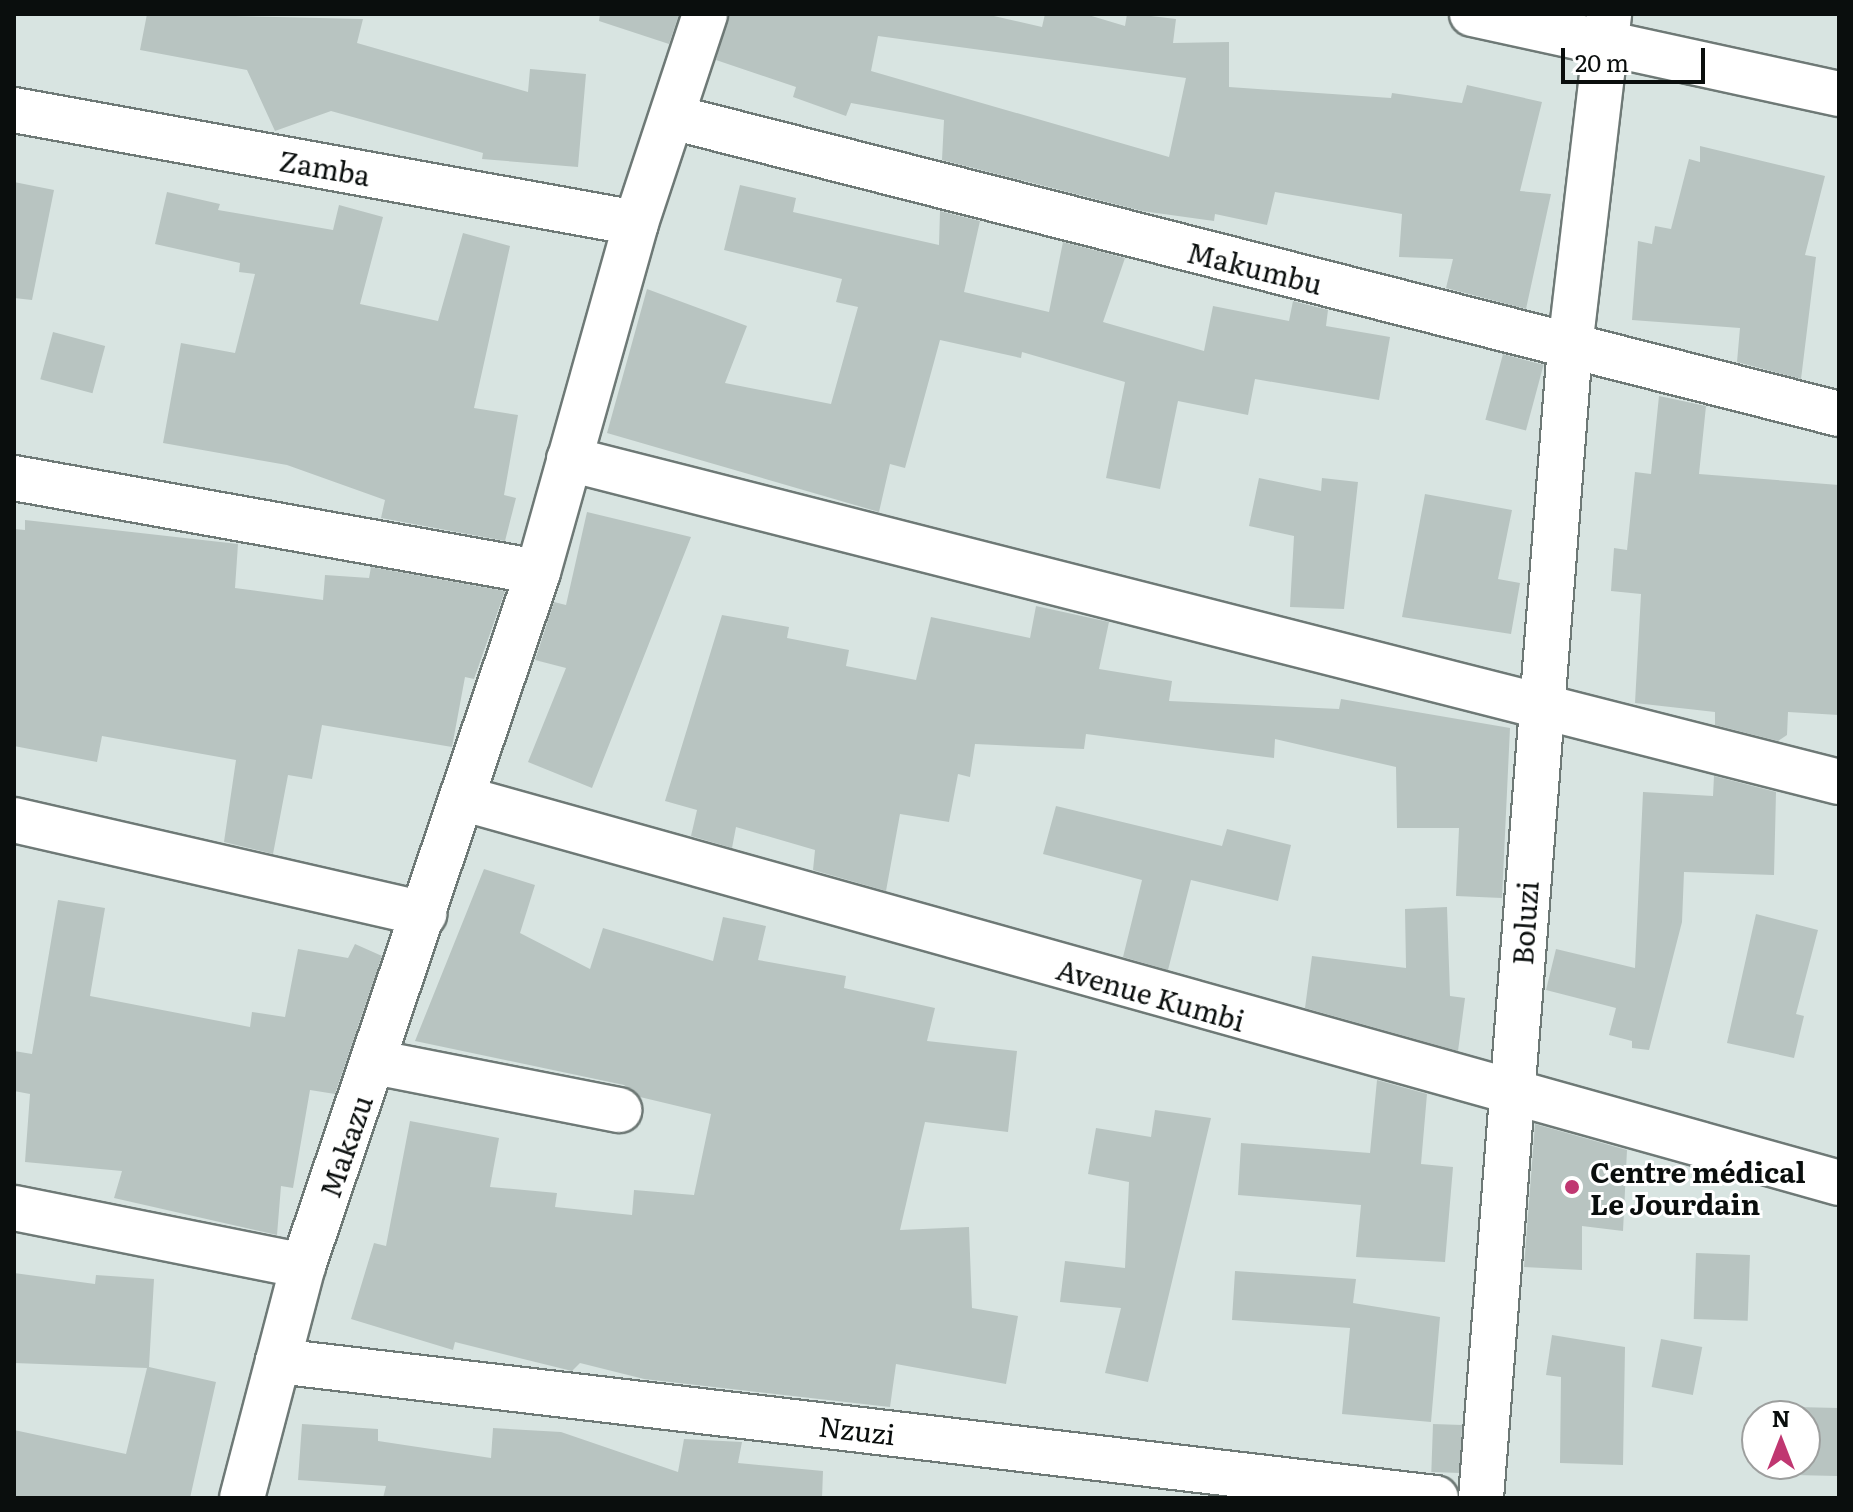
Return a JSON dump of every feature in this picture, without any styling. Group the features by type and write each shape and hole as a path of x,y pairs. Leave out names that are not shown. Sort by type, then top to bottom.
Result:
{"street":[{"name":"Makazu","path":"242,1498 303,1266 465,799 538,572 636,223 705,14"},
{"path":"1472,14 1607,29 1839,94"},
{"name":"Boluzi","path":"1481,1498 1570,347 1607,29"},
{"name":"Zamba","path":"14,110 636,223"},
{"name":"Makumbu","path":"672,117 1839,414"},
{"path":"569,459 1839,782"},
{"path":"14,478 538,572"},
{"name":"Avenue Kumbi","path":"465,799 1512,1096 1839,1183"},
{"path":"14,820 424,914"},
{"path":"374,1062 619,1110"},
{"path":"14,1208 303,1266"},
{"name":"Nzuzi","path":"278,1361 1436,1498"}],"building":[{"path":"147,14 363,19 357,43 528,92 530,69 586,74 578,167 482,159 483,153 331,111 275,131 247,70 140,50"},
{"path":"600,14 679,14 669,44 599,21"},
{"path":"729,14 985,14 1042,27 1045,14 1085,14 1125,26 1127,14 1134,14 1176,19 1173,43 1229,42 1229,87 1391,98 1392,93 1462,103 1467,85 1542,102 1520,191 1551,194 1526,309 1446,288 1453,259 1399,257 1402,214 1275,192 1267,225 1215,214 1214,221 1142,211 942,160 944,120 851,103 846,116 793,97 796,87 716,60","holes":["878,36 1186,78 1169,157 871,71"]},
{"path":"1700,146 1825,176 1805,255 1816,257 1801,379 1737,362 1740,328 1632,320 1638,241 1652,244 1655,226 1671,229 1689,159 1700,162"},
{"path":"14,182 54,190 32,300 14,298"},
{"path":"740,185 796,198 793,212 939,245 940,211 980,221 964,292 1049,312 1063,242 1125,258 1103,322 1204,351 1213,306 1289,321 1293,301 1328,310 1326,326 1390,337 1379,400 1255,379 1248,415 1178,401 1160,489 1106,478 1125,382 1022,352 1021,358 940,340 905,468 890,464 879,512 607,433 647,289 747,326 725,383 831,404 858,307 836,302 842,279 724,250"},
{"path":"167,192 220,204 218,210 333,230 339,205 383,217 360,304 438,321 463,233 510,246 474,408 518,415 504,495 516,498 505,541 381,518 385,500 287,465 163,443 181,343 235,353 255,274 239,272 240,263 155,244"},
{"path":"53,332 105,346 92,393 40,379"},
{"path":"1503,354 1544,365 1526,431 1485,420"},
{"path":"1659,396 1706,406 1699,474 1839,485 1839,715 1788,712 1787,735 1778,741 1715,725 1715,712 1635,703 1641,594 1611,591 1614,548 1627,550 1635,472 1651,474"},
{"path":"1259,478 1321,491 1322,478 1358,482 1344,609 1290,607 1294,536 1249,526"},
{"path":"1425,494 1512,510 1498,579 1520,583 1511,634 1402,617"},
{"path":"587,512 691,537 592,788 528,762 566,668 535,660 554,602 566,605"},
{"path":"25,520 238,544 235,588 323,600 325,575 369,578 371,567 505,591 474,679 465,677 452,747 322,725 312,779 288,775 273,854 224,842 236,760 102,736 97,762 14,746 14,529 25,530"},
{"path":"1036,606 1109,622 1099,669 1172,681 1169,701 1339,709 1341,699 1510,728 1502,898 1456,896 1459,828 1397,828 1396,767 1275,739 1274,758 1086,734 1084,749 975,744 970,777 958,774 949,822 900,814 886,891 813,870 815,850 736,827 732,848 691,836 697,810 665,801 722,615 789,627 787,638 849,650 846,666 916,680 931,617 1030,638"},
{"path":"1714,776 1776,792 1774,875 1684,872 1682,922 1649,1050 1632,1048 1632,1041 1609,1035 1616,1008 1546,990 1556,949 1635,968 1643,792 1713,796"},
{"path":"1056,806 1222,846 1227,829 1291,845 1278,901 1191,880 1168,970 1123,957 1142,880 1043,854"},
{"path":"484,869 535,885 520,933 590,969 603,928 713,961 723,917 766,926 758,960 846,976 844,988 935,1008 927,1041 1017,1051 1008,1132 925,1122 900,1230 969,1227 972,1308 1018,1316 1006,1384 896,1364 890,1407 644,1379 580,1363 572,1371 455,1342 453,1350 351,1319 374,1243 386,1246 410,1121 499,1138 490,1187 557,1193 555,1207 632,1215 634,1190 694,1195 711,1114 640,1097 624,1085 415,1041"},
{"path":"58,900 105,908 90,996 250,1027 252,1012 285,1017 298,949 348,958 355,944 382,956 335,1094 310,1090 293,1188 281,1186 277,1235 114,1198 122,1171 25,1162 30,1094 14,1091 14,1051 32,1054"},
{"path":"1447,907 1450,996 1465,998 1458,1051 1305,1008 1312,956 1406,968 1405,909"},
{"path":"1756,914 1818,930 1796,1014 1804,1016 1794,1058 1727,1043"},
{"path":"1377,1080 1427,1094 1421,1164 1453,1167 1445,1262 1356,1257 1361,1205 1238,1195 1241,1143 1370,1153"},
{"path":"1155,1110 1211,1118 1148,1382 1105,1373 1121,1308 1060,1302 1065,1261 1125,1268 1129,1182 1088,1174 1096,1128 1151,1137"},
{"name":"Centre médical Le Jourdain","path":"1535,1124 1627,1150 1623,1231 1582,1226 1582,1270 1524,1267"},
{"path":"1696,1253 1750,1255 1748,1321 1694,1319"},
{"path":"1235,1271 1356,1279 1353,1303 1440,1317 1431,1422 1342,1414 1350,1328 1232,1320"},
{"path":"14,1273 95,1284 96,1275 154,1279 149,1367 216,1382 190,1498 14,1498 14,1430 126,1454 147,1368 14,1363"},
{"path":"1552,1335 1625,1347 1623,1465 1560,1463 1561,1377 1546,1375"},
{"path":"1661,1339 1702,1347 1693,1395 1652,1387"},
{"path":"1821,1408 1839,1408 1837,1476 1821,1476"},
{"path":"302,1424 378,1429 378,1441 491,1458 493,1428 561,1432 678,1472 684,1439 742,1442 738,1463 823,1471 822,1498 383,1498 386,1486 298,1480"},
{"path":"1433,1424 1462,1425 1460,1473 1431,1472"}],"place":[{"name":"Centre médical Le Jourdain","path":"1572,1187"}]}
